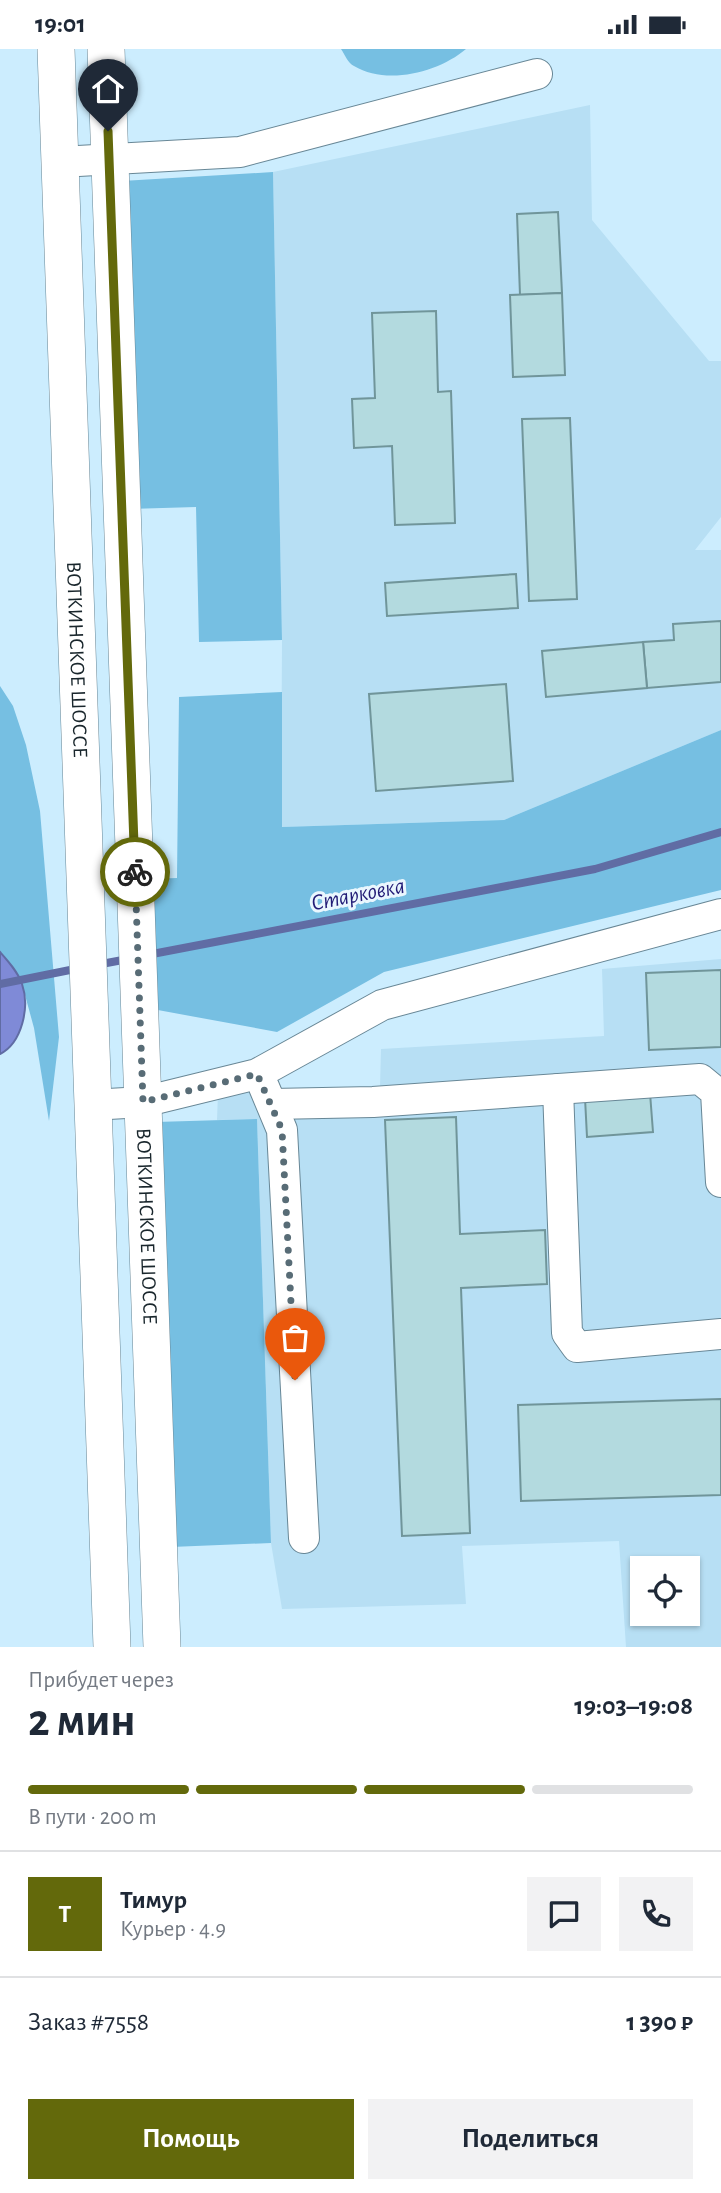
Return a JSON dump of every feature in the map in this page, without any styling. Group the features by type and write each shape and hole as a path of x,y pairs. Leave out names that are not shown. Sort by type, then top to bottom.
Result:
{"main road":[{"name":"ВОТКИНСКОЕ ШОССЕ","path":"56,49 112,1647"},
{"name":"ВОТКИНСКОЕ ШОССЕ","path":"106,49 162,1647"}],"lane":[{"path":"60,162 240,152 537,74"},
{"path":"91,1105 143,1102 257,1074 382,1005 721,915"},
{"path":"257,1074 282,1130 304,1538"},
{"path":"272,1104 373,1102 700,1079 716,1092 721,1182"},
{"path":"558,1089 567,1333 577,1347 721,1334"}],"shaded area":[{"path":"341,49 466,49 427,70 412,74 382,75 354,66"},
{"path":"590,105 592,220 709,361 721,361 721,517 695,550 721,550 721,730 504,820 281,827 282,640 273,172"},
{"path":"273,172 282,640 199,642 196,507 129,509 122,181"},
{"path":"0,686 13,706 26,745 40,811 59,1037 49,1121 34,1028 22,984 0,952"},
{"path":"282,692 282,827 504,820 721,730 721,890 384,972 277,1032 147,1008 147,879 177,878 179,697"},
{"path":"0,952 20,980 25,1003 19,1033 8,1049 0,1054"},
{"path":"721,959 721,1647 626,1647 619,1541 462,1546 466,1604 282,1609 271,1543 257,1119 217,1120 218,1093 380,1087 381,1049 604,1036 602,969"},
{"path":"257,1119 271,1543 171,1547 156,1122"}],"building":[{"path":"558,212 562,293 520,295 517,214"},
{"path":"562,293 565,375 513,377 510,295"},
{"path":"436,311 438,392 451,391 455,523 395,525 392,446 354,448 352,399 375,398 372,313"},
{"path":"570,418 577,599 529,601 522,419"},
{"path":"516,574 518,608 387,616 385,583"},
{"path":"721,621 721,682 647,688 643,642 674,640 673,624"},
{"path":"643,642 647,688 546,697 542,651"},
{"path":"506,684 513,781 376,791 369,694"},
{"path":"721,970 721,1047 649,1050 646,973"},
{"path":"650,1093 653,1132 587,1137 585,1098"},
{"path":"456,1117 460,1234 545,1230 547,1284 461,1288 470,1533 402,1536 385,1120"},
{"path":"721,1399 721,1495 521,1501 518,1405"}],"waterway":[{"name":"Старковка","path":"147,955 595,869 721,832"},
{"name":"Старковка","path":"96,965 128,959"},
{"name":"Старковка","path":"0,984 80,968"}],"way so far":[{"path":"135,872 143,1102 257,1074 282,1130 295,1380"}],"route":[{"path":"108,131 135,872"}]}
